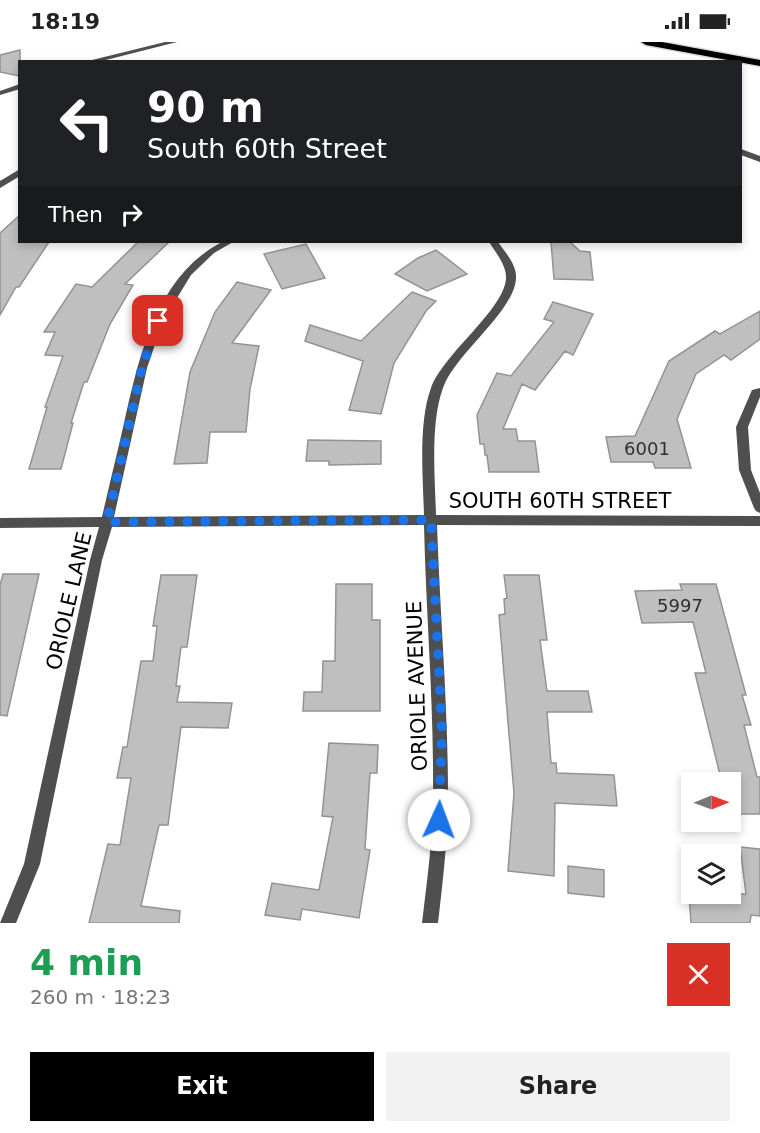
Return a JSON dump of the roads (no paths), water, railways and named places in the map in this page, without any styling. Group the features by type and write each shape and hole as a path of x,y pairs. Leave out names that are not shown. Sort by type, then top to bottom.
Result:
{"main road":[{"path":"646,42 760,63"},
{"path":"674,47 760,56"}],"street":[{"path":"742,152 760,159"},
{"path":"0,185 18,173"},
{"name":"ORIOLE LANE","path":"8,923 32,864 96,560 107,522 142,368 158,321 187,273 211,251 226,243"},
{"path":"431,520 430,418 440,379 469,339 504,300 511,280 506,261 495,243"},
{"path":"760,392 756,393 742,427 745,470 760,508"},
{"name":"SOUTH 60TH STREET","path":"0,523 431,520 760,521"},
{"name":"ORIOLE AVENUE","path":"430,923 434,901 442,730 431,520"}],"lane":[{"path":"96,60 174,42"},
{"path":"0,93 18,87"}]}
